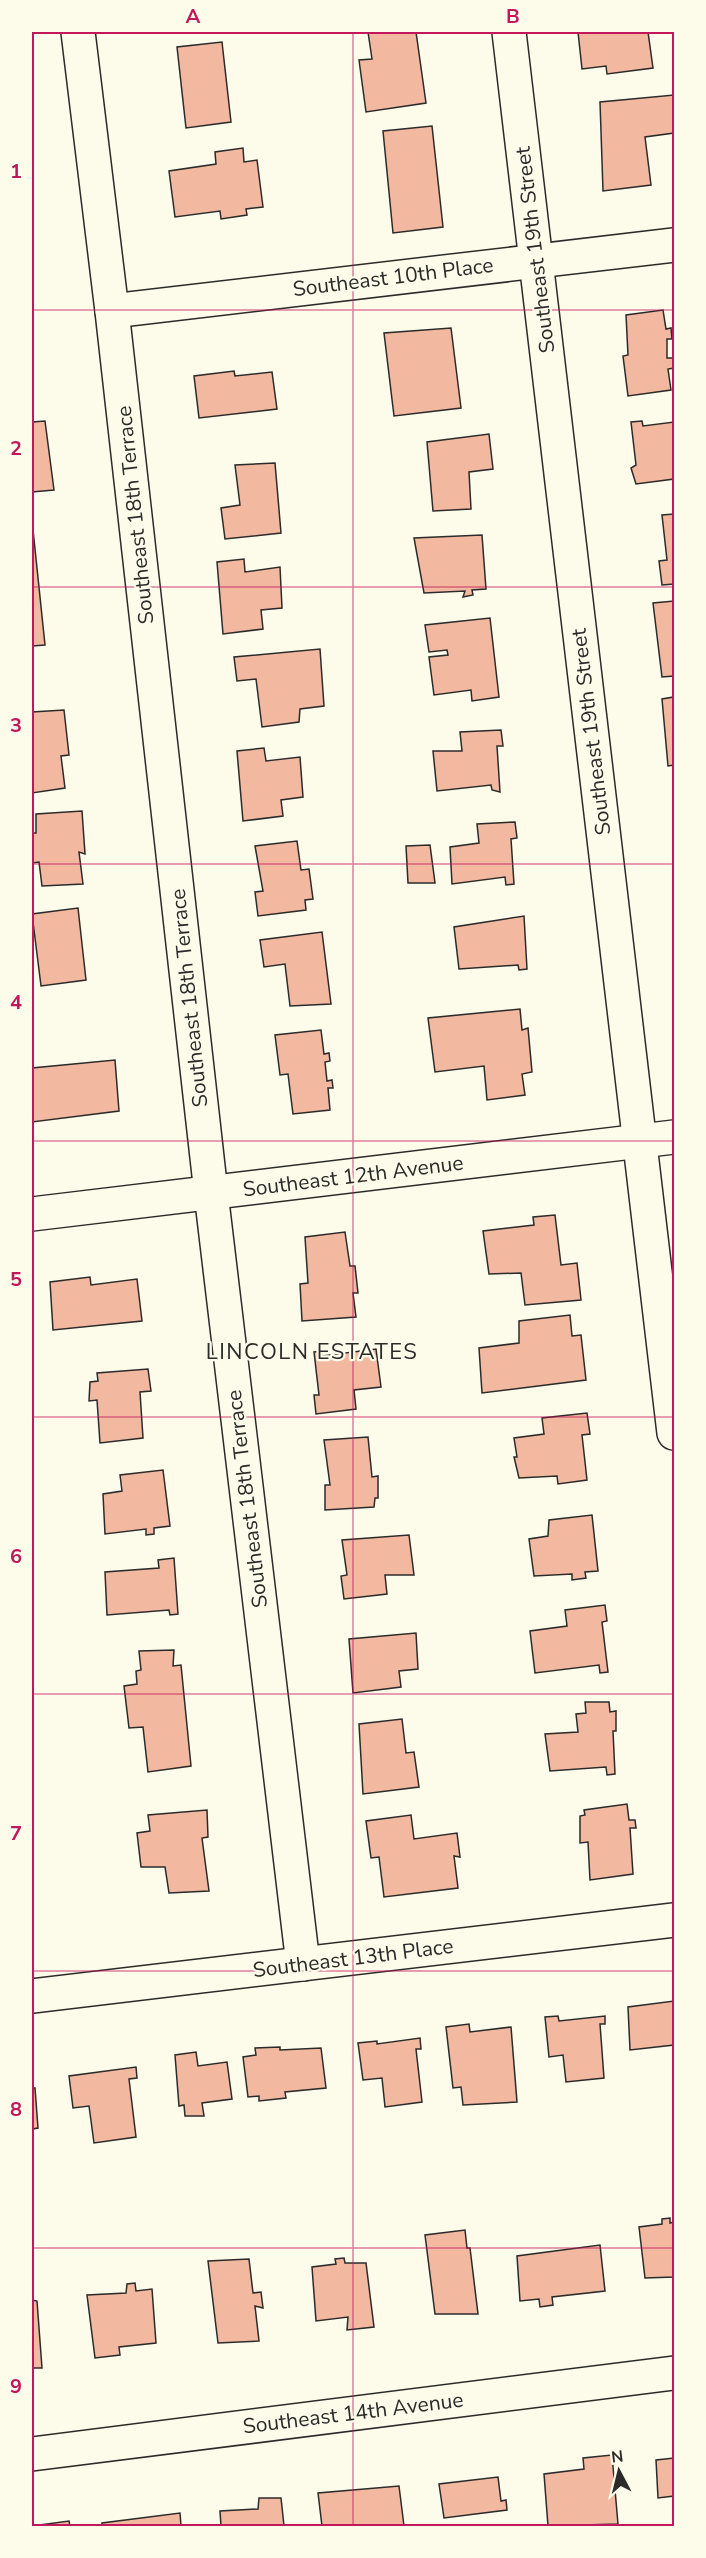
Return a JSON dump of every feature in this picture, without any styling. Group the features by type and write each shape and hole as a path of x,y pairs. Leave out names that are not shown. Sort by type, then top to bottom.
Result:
{"street":[{"name":"Southeast 18th Terrace","path":"78,32 112,311 211,1193 303,1964"},
{"name":"Southeast 19th Street","path":"509,32 675,1433"},
{"name":"Southeast 10th Place","path":"112,311 675,245"},
{"name":"Southeast 12th Avenue","path":"32,1214 675,1137"},
{"name":"Southeast 13th Place","path":"32,1996 675,1920"},
{"name":"Southeast 14th Avenue","path":"32,2454 675,2373"}],"building":[{"path":"368,32 416,32 426,103 366,112 359,60 372,59"},
{"path":"578,32 648,32 653,68 607,74 606,66 582,69"},
{"path":"222,42 231,122 186,128 177,47"},
{"path":"674,95 674,133 645,137 651,185 603,191 600,102"},
{"path":"432,126 443,227 393,233 383,131"},
{"path":"243,148 244,162 257,160 263,207 246,209 247,215 221,219 220,211 175,217 169,171 216,164 215,152"},
{"path":"663,310 666,329 671,328 672,339 667,339 667,358 674,358 674,368 668,369 671,390 628,396 623,356 628,355 626,315"},
{"path":"451,328 461,408 394,416 384,333"},
{"path":"234,371 235,376 272,372 277,409 199,418 194,376"},
{"path":"45,421 54,490 32,492 32,422"},
{"path":"642,421 643,426 674,422 674,479 636,484 631,468 636,465 631,422"},
{"path":"489,434 493,469 469,472 471,509 433,511 427,442"},
{"path":"275,463 281,533 225,539 221,508 240,505 235,465"},
{"path":"674,514 674,584 662,585 659,561 667,560 662,515"},
{"path":"32,520 45,645 32,646"},
{"path":"482,535 486,589 472,590 473,595 463,597 465,591 424,593 414,538"},
{"path":"244,559 245,572 280,567 282,608 261,610 263,629 223,634 217,562"},
{"path":"674,601 674,676 662,677 653,603"},
{"path":"490,618 499,697 472,701 471,690 434,695 429,657 448,655 447,650 429,652 425,625"},
{"path":"320,649 324,706 300,709 299,722 262,727 256,679 237,681 234,657"},
{"path":"674,697 674,765 668,766 662,699"},
{"path":"64,710 69,755 61,756 65,788 32,793 32,712"},
{"path":"501,730 503,746 497,746 500,792 492,790 491,785 437,791 433,751 462,751 460,732"},
{"path":"264,748 266,761 300,757 303,797 281,800 283,816 243,821 237,751"},
{"path":"82,811 85,854 79,852 83,884 42,886 39,862 32,863 32,833 36,833 36,814"},
{"path":"515,822 517,838 511,839 514,884 506,885 505,877 452,884 450,847 479,843 477,824"},
{"path":"297,841 301,870 309,869 313,899 305,900 306,910 258,916 255,892 263,891 255,846"},
{"path":"430,845 435,883 408,883 406,846"},
{"path":"78,908 86,980 41,986 32,914"},
{"path":"524,916 527,969 519,970 518,965 459,969 454,927"},
{"path":"322,932 331,1004 290,1006 285,964 264,967 260,940"},
{"path":"520,1009 522,1030 528,1028 532,1072 522,1074 525,1095 487,1100 484,1066 435,1072 428,1018"},
{"path":"321,1030 324,1054 329,1053 330,1061 325,1062 327,1081 332,1080 333,1088 328,1088 330,1110 293,1114 288,1074 280,1075 275,1035"},
{"path":"115,1060 119,1111 32,1122 32,1068"},
{"path":"555,1215 561,1265 577,1263 581,1300 525,1305 521,1273 489,1274 483,1231 534,1225 533,1217"},
{"path":"345,1232 350,1266 355,1266 358,1293 353,1293 356,1317 302,1321 300,1284 308,1283 305,1237"},
{"path":"90,1277 91,1285 137,1279 142,1321 53,1330 50,1282"},
{"path":"570,1315 572,1336 581,1335 586,1380 482,1393 479,1348 519,1343 519,1321"},
{"path":"376,1349 381,1387 354,1390 356,1409 316,1414 314,1395 319,1395 314,1352 322,1351 322,1356"},
{"path":"148,1369 151,1391 140,1392 143,1438 100,1443 97,1400 89,1401 90,1382 98,1381 97,1373"},
{"path":"587,1413 590,1434 582,1435 587,1480 558,1484 557,1476 519,1478 514,1457 517,1457 514,1438 544,1434 542,1418"},
{"path":"368,1437 372,1477 378,1476 378,1498 375,1498 374,1507 325,1510 325,1485 330,1485 324,1440"},
{"path":"163,1470 170,1526 154,1528 154,1534 146,1535 146,1529 105,1534 103,1494 122,1491 120,1475"},
{"path":"592,1515 598,1571 585,1572 586,1578 572,1580 572,1574 534,1576 529,1539 548,1536 549,1520"},
{"path":"409,1535 414,1575 385,1575 387,1594 344,1599 341,1576 347,1575 342,1540"},
{"path":"174,1558 178,1614 170,1615 169,1610 107,1615 105,1572 159,1568 158,1560"},
{"path":"605,1605 607,1621 602,1622 608,1672 600,1673 599,1665 535,1673 530,1631 567,1626 565,1610"},
{"path":"416,1633 418,1669 399,1671 401,1687 353,1693 349,1639"},
{"path":"174,1650 173,1666 181,1665 191,1766 148,1772 143,1727 129,1728 124,1686 137,1684 136,1671 141,1670 139,1651"},
{"path":"585,1702 609,1702 610,1712 616,1711 616,1731 613,1731 615,1774 607,1775 606,1767 550,1771 545,1734 578,1732 576,1714 586,1713"},
{"path":"402,1719 406,1753 414,1752 419,1787 363,1794 359,1724"},
{"path":"627,1804 629,1820 635,1820 636,1828 630,1828 633,1874 590,1880 588,1842 580,1843 580,1816 585,1815 584,1810"},
{"path":"207,1810 208,1837 202,1838 209,1891 169,1893 165,1867 141,1867 137,1833 150,1831 148,1815"},
{"path":"411,1815 414,1839 457,1833 460,1857 454,1856 458,1888 384,1897 379,1857 371,1858 366,1821"},
{"path":"674,2001 674,2045 630,2050 628,2007"},
{"path":"558,2016 559,2021 605,2016 605,2024 600,2024 604,2078 566,2082 563,2055 549,2057 545,2017"},
{"path":"469,2024 470,2032 511,2027 517,2102 463,2105 461,2087 453,2088 446,2027"},
{"path":"420,2038 421,2049 416,2049 422,2102 385,2107 382,2078 363,2080 358,2043 377,2041 377,2044"},
{"path":"280,2047 280,2050 321,2048 326,2088 285,2092 286,2098 259,2101 259,2096 248,2097 243,2057 256,2055 255,2048"},
{"path":"196,2052 198,2066 227,2062 232,2099 202,2103 204,2116 185,2116 184,2105 179,2106 175,2055"},
{"path":"136,2067 137,2078 129,2079 136,2137 94,2143 89,2106 73,2108 69,2076"},
{"path":"32,2088 35,2088 38,2128 32,2129"},
{"path":"670,2218 670,2223 674,2222 674,2277 645,2278 639,2227 662,2224 662,2219"},
{"path":"465,2230 467,2248 470,2248 478,2314 435,2314 425,2235"},
{"path":"600,2245 605,2291 552,2297 553,2305 540,2307 539,2299 520,2301 517,2256"},
{"path":"344,2258 345,2263 366,2263 374,2327 347,2330 348,2317 316,2321 312,2267 336,2264 335,2259"},
{"path":"249,2259 253,2293 261,2292 263,2308 255,2306 259,2341 218,2343 208,2261"},
{"path":"135,2283 136,2291 152,2289 156,2343 119,2347 120,2355 95,2358 87,2295 126,2293 127,2284"},
{"path":"32,2300 37,2301 42,2368 32,2368"},
{"path":"612,2455 618,2524 548,2526 544,2474 584,2469 583,2458"},
{"path":"674,2458 674,2496 658,2498 656,2460"},
{"path":"498,2477 501,2501 506,2500 507,2510 444,2518 439,2484"},
{"path":"399,2486 404,2526 322,2526 318,2493"},
{"path":"259,2498 281,2498 284,2526 221,2526 220,2511 258,2509"},
{"path":"180,2513 181,2526 102,2526 102,2523"},
{"path":"69,2521 70,2526 32,2526"}],"district":[{"name":"LINCOLN ESTATES","path":"312,1351"}]}
